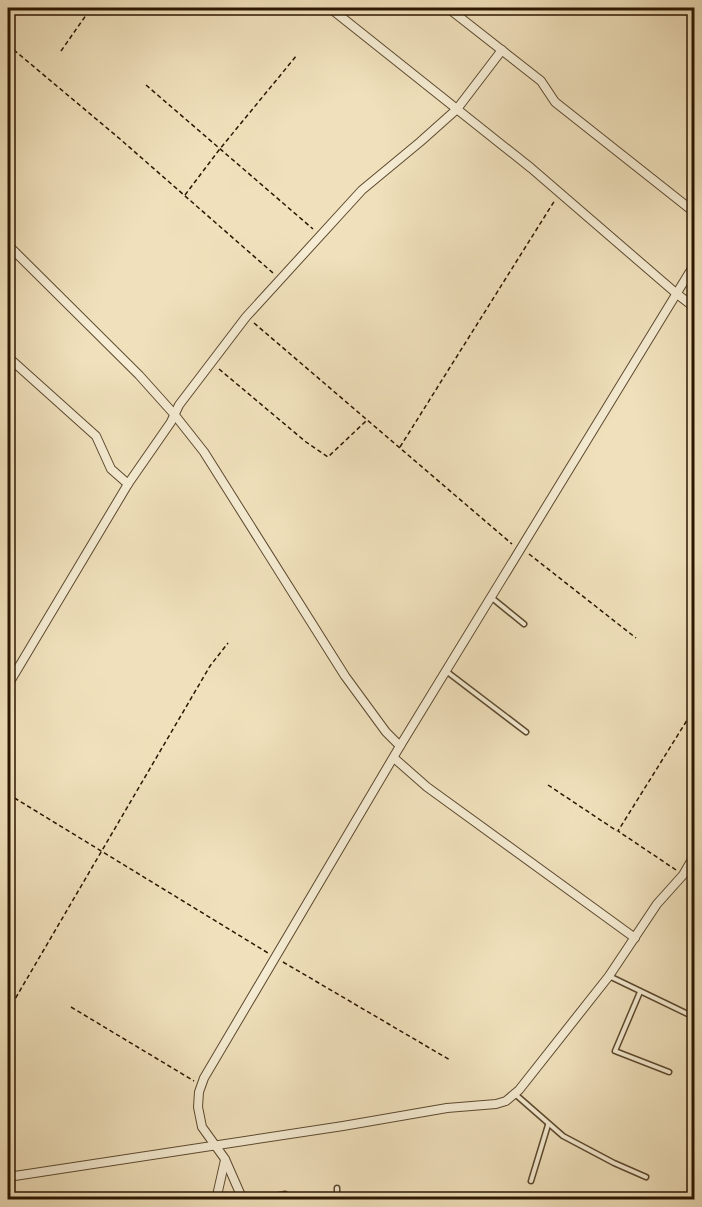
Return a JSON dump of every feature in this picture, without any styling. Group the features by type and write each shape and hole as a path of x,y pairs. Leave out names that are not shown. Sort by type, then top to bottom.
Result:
{"street":[{"path":"330,8 458,107 694,307"},
{"path":"448,8 541,81 555,102 694,212"},
{"path":"8,685 128,484 171,422 178,405 246,316 362,190 458,107 502,50"},
{"path":"8,245 139,375 204,452 345,676 386,732 400,746"},
{"path":"243,1200 225,1159 202,1127 198,1107 201,1085 274,957 400,746 694,267"},
{"path":"8,357 96,436 111,469 128,484"},
{"path":"394,758 427,787 635,938"},
{"path":"8,1177 447,1108 496,1104 506,1101 515,1094 609,976 657,904 683,875 694,856"},
{"path":"216,1200 225,1159"}],"lane":[{"path":"491,597 524,624"},
{"path":"446,671 526,732"},
{"path":"609,976 694,1017"},
{"path":"640,992 615,1051 669,1072"},
{"path":"515,1094 563,1136 646,1177"},
{"path":"531,1181 548,1125"},
{"path":"337,1200 338,1188"},
{"path":"254,1200 285,1194"}],"path":[{"path":"61,51 91,8"},
{"path":"8,45 280,280"},
{"path":"185,196 219,150 297,55"},
{"path":"146,85 320,236"},
{"path":"400,448 548,210 561,194"},
{"path":"246,316 514,545 636,638"},
{"path":"211,362 306,442 328,457 367,420"},
{"path":"8,1011 210,666 228,642"},
{"path":"618,831 694,709"},
{"path":"548,785 683,875"},
{"path":"8,794 274,957 450,1060"},
{"path":"71,1007 201,1085"}]}
